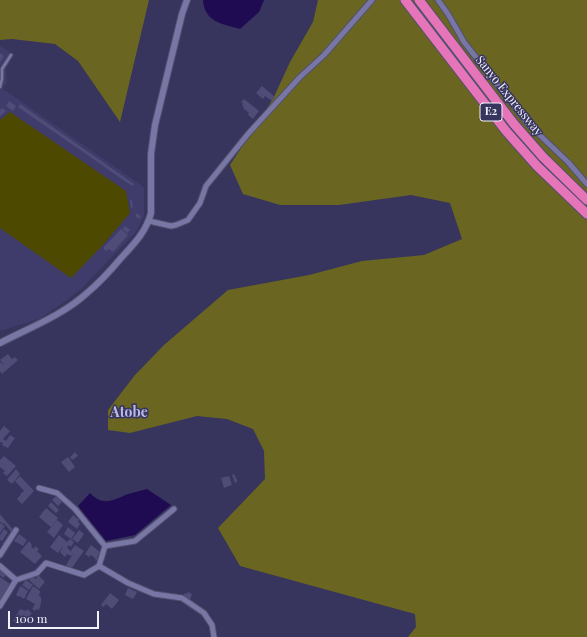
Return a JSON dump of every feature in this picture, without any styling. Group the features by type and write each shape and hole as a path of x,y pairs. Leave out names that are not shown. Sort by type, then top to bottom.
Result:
{"highway":[{"name":"Sanyo Expressway","path":"419,0 514,124 544,157 587,200"},
{"name":"Sanyo Expressway","path":"406,2 506,131 537,166 587,214"}],"street":[{"path":"0,343 60,312 87,294 133,246 142,234 149,221 151,213 151,154 155,125 182,14 187,0"},
{"path":"149,221 171,226 188,220 200,203 206,186 248,134 300,77 324,55 372,0"},
{"path":"438,0 464,42 528,124 568,162 587,184"},
{"path":"39,488 57,493 75,509 105,546"},
{"path":"105,546 135,541 174,509"},
{"path":"0,555 16,530"},
{"path":"0,606 16,580 37,573 46,563 84,575 99,566 105,546"},
{"path":"0,566 16,580"},
{"path":"99,566 128,583 154,594 182,598 204,613 212,625 214,637"}],"lane":[{"path":"0,87 2,69 10,55"}],"shaded area":[{"path":"0,0 149,0 120,122 78,61 55,44 12,39 0,40"},
{"path":"203,0 264,0 259,12 240,29 211,18 204,7"},
{"path":"318,0 587,0 587,637 408,637 416,627 415,614 240,566 218,528 265,479 264,451 253,429 227,419 197,416 130,433 108,430 108,410 135,375 164,345 228,290 309,275 362,261 424,255 462,239 450,203 411,195 339,205 280,205 243,194 230,165 273,99 290,62 313,22"},
{"path":"0,46 14,55 6,68 7,83 2,88 144,187 144,216 136,232 81,289 66,301 39,319 0,331"},
{"path":"10,112 126,191 130,213 102,246 71,278 0,228 0,120"},
{"path":"147,489 171,505 135,535 106,541 78,506 90,493 99,500 109,501"}],"building":[{"path":"0,53 4,56 0,62"},
{"path":"262,86 275,97 272,101 265,96 263,99 256,93"},
{"path":"244,99 259,111 253,119 243,108 243,103 241,102"},
{"path":"9,101 16,106 13,111 6,106"},
{"path":"20,104 134,184 132,186 18,107"},
{"path":"3,108 6,111 0,116 0,110"},
{"path":"130,200 132,200 133,207 131,208"},
{"path":"137,213 141,217 139,219 135,216"},
{"path":"125,226 130,230 127,233 123,229"},
{"path":"121,229 128,235 113,252 109,249 106,251 103,248"},
{"path":"8,354 12,359 15,357 18,360 2,374 0,371 0,362 4,365 0,360"},
{"path":"4,426 10,431 3,439 6,441 10,435 15,438 8,448 2,445 3,443 0,443 0,431"},
{"path":"75,452 78,456 72,460 70,457"},
{"path":"4,456 16,466 7,476 3,473 5,471 0,467 0,460"},
{"path":"68,457 75,467 69,472 61,462"},
{"path":"16,469 20,474 12,484 7,480"},
{"path":"234,474 237,480 235,483 232,475"},
{"path":"20,476 34,491 22,504 17,499 24,491 15,481"},
{"path":"229,476 232,485 224,488 221,478"},
{"path":"56,496 62,502 58,506 52,500"},
{"path":"51,502 59,510 56,513 48,506"},
{"path":"46,508 58,518 51,527 39,517"},
{"path":"0,514 14,531 4,545 2,544 11,532 4,523 3,524 0,522"},
{"path":"73,515 79,520 78,521 80,524 77,529 68,522"},
{"path":"57,520 63,525 54,538 47,532"},
{"path":"0,523 5,526 0,533"},
{"path":"68,527 75,533 71,539 64,534"},
{"path":"4,529 8,532 2,541 0,540 0,535"},
{"path":"79,530 84,534 78,543 72,539"},
{"path":"19,534 27,540 23,546 14,541"},
{"path":"59,535 67,542 70,539 74,542 71,547 69,545 67,548 70,552 75,545 84,551 71,569 66,565 73,554 71,556 67,554 65,557 60,552 64,545 58,553 50,547"},
{"path":"29,541 34,549 35,546 39,549 37,551 42,556 35,564 20,552"},
{"path":"91,545 100,552 96,561 96,559 91,555 89,557 85,554"},
{"path":"0,570 6,575 3,578 0,575"},
{"path":"38,575 45,582 39,589 29,580 32,576 36,579"},
{"path":"0,577 10,584 0,600"},
{"path":"26,580 33,585 29,590 22,585"},
{"path":"21,586 28,591 24,599 16,595"},
{"path":"33,586 40,591 39,596 41,597 39,610 37,609 35,611 32,609 35,604 26,599"},
{"path":"128,588 137,592 133,599 125,595"},
{"path":"188,592 192,594 190,600 183,596"},
{"path":"110,593 119,600 112,609 106,604 103,607 101,605"},
{"path":"20,609 26,611 27,609 32,613 24,623 19,625 13,621"}],"district":[{"name":"Atobe","path":"129,413"}]}
